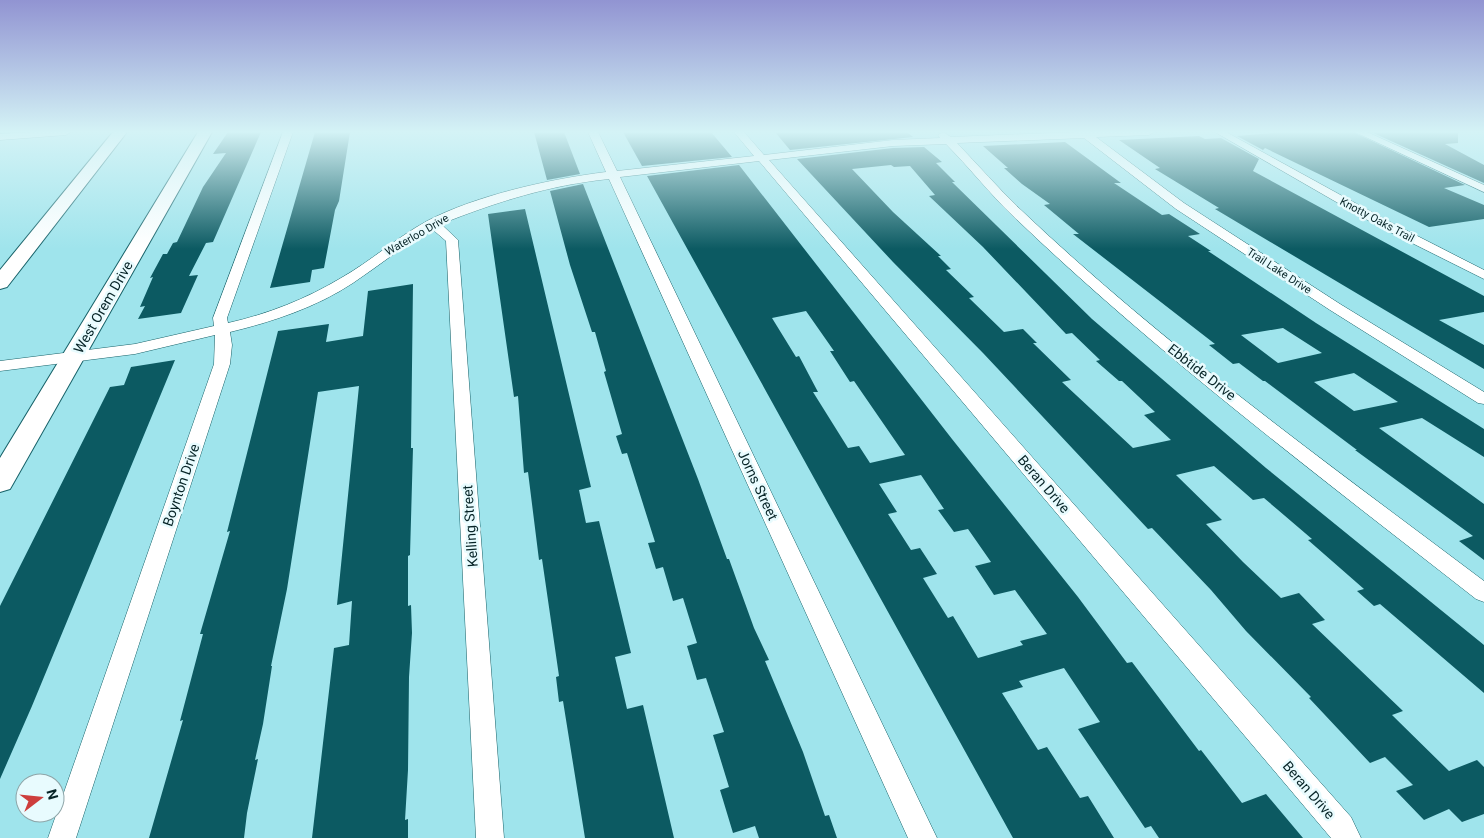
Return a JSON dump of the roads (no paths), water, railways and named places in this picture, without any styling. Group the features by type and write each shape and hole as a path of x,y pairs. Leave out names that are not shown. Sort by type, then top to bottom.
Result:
{"main road":[{"path":"0,283 89,171"},
{"name":"West Orem Drive","path":"0,482 182,171"}],"street":[{"name":"Boynton Drive","path":"62,838 222,364 224,346 220,318 274,171"},
{"name":"Jorns Street","path":"611,171 923,838"},
{"name":"Waterloo Drive","path":"0,366 135,349 221,330 286,311 347,281 402,241 433,223 465,209 525,190 638,171"},
{"name":"Beran Drive","path":"774,171 1342,827 1347,838"},
{"name":"Ebbtide Drive","path":"975,171 1026,221 1164,342 1484,593"},
{"name":"Trail Lake Drive","path":"1135,171 1180,206 1335,307 1484,399"},
{"name":"Knotty Oaks Trail","path":"1290,171 1382,223 1484,275"},
{"path":"1445,171 1484,189"},
{"name":"Kelling Street","path":"433,223 452,240 490,838"}]}
